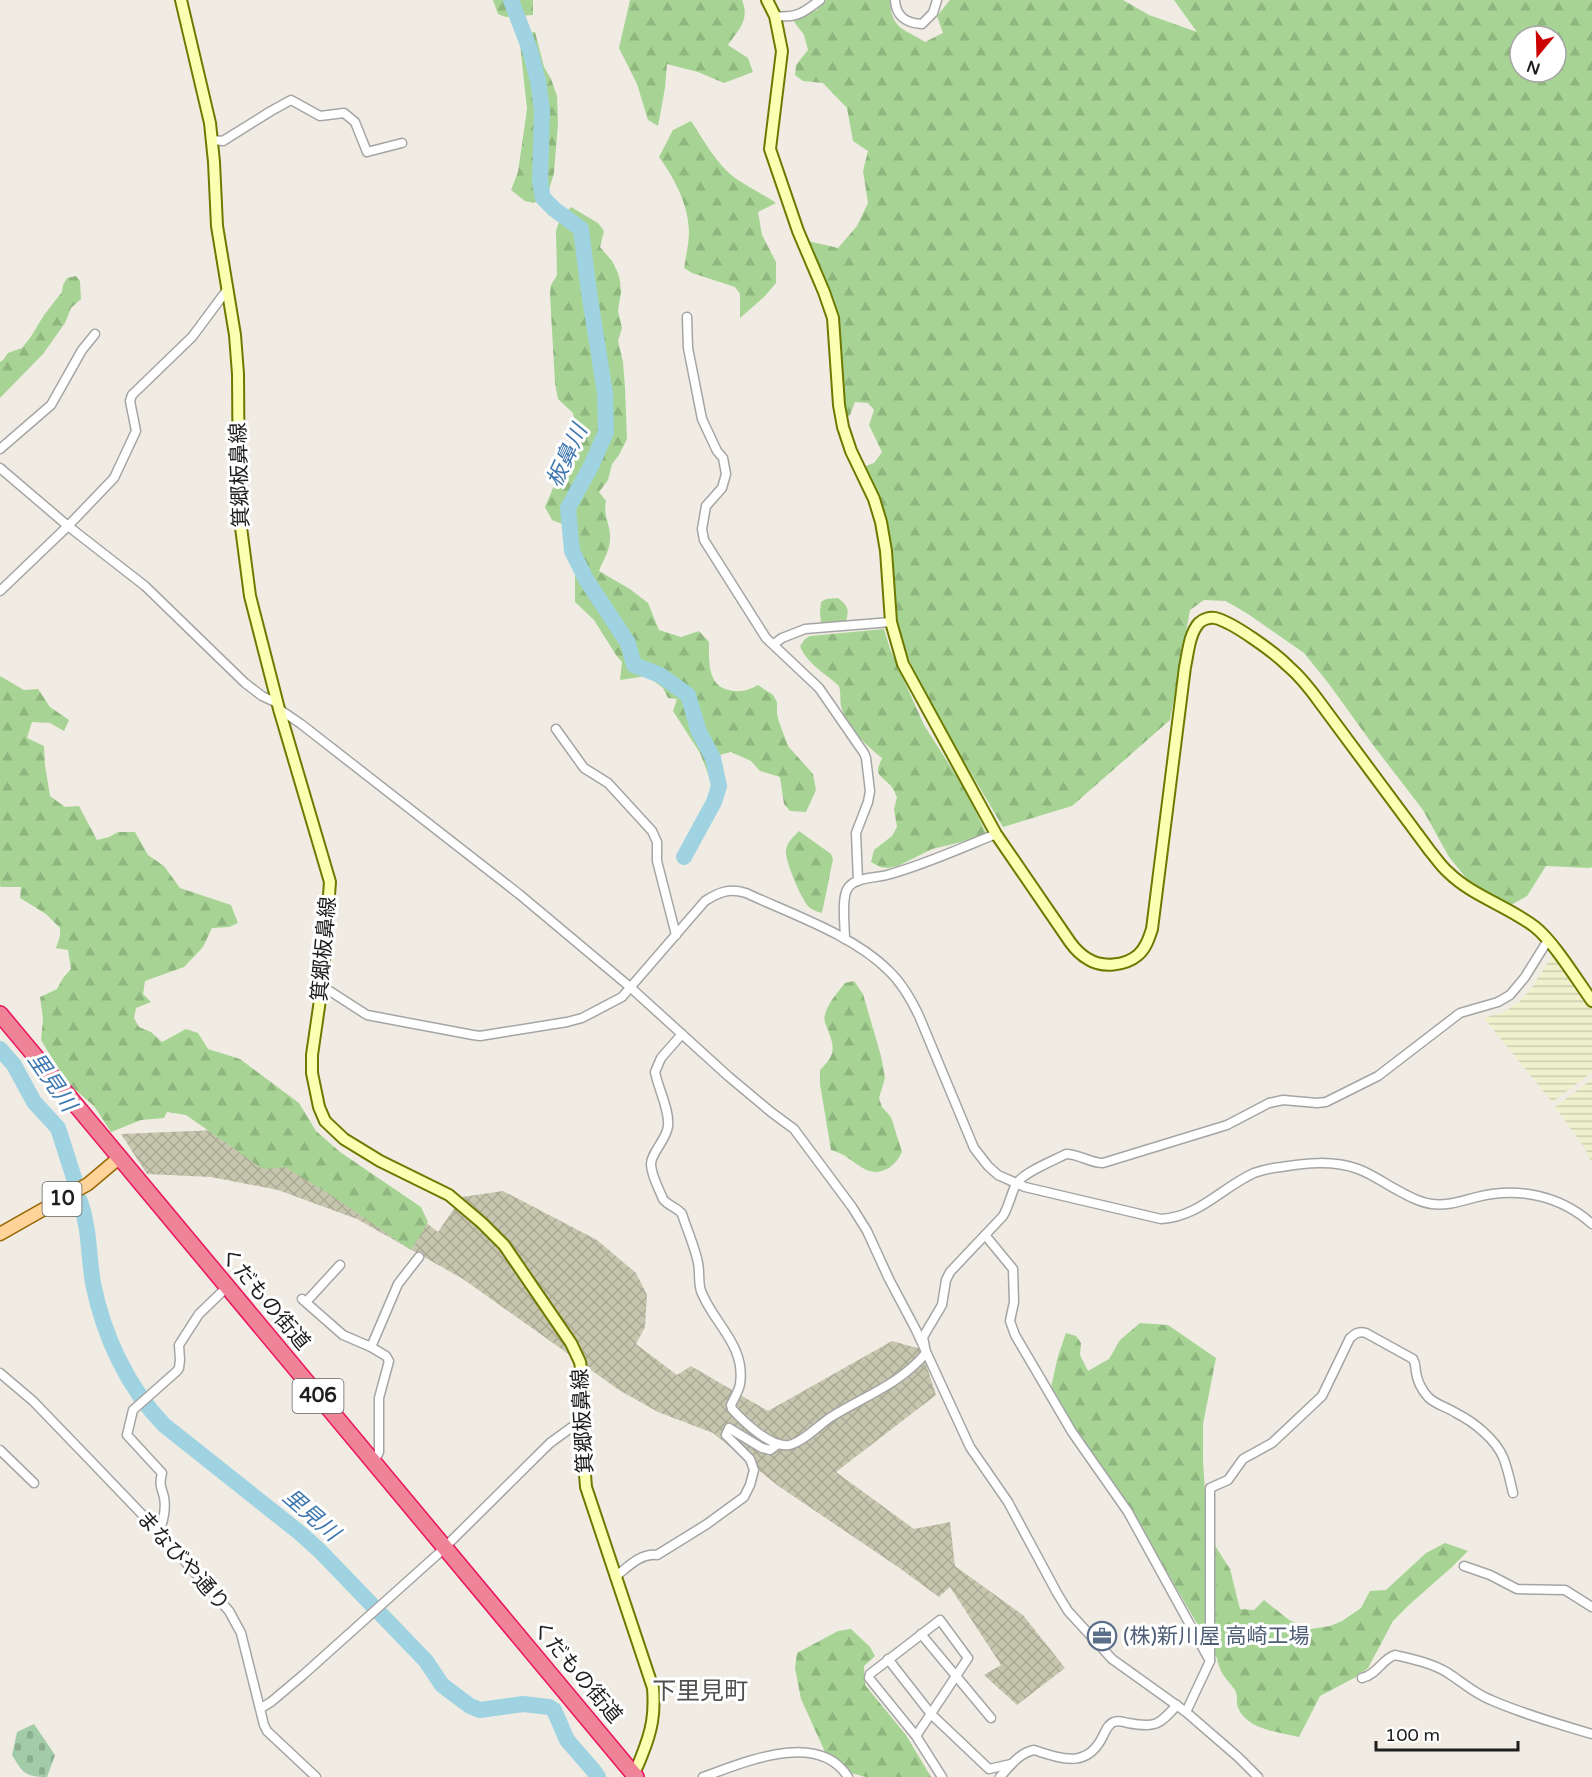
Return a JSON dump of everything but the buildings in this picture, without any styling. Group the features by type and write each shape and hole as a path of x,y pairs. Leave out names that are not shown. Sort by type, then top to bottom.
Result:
{"highway":[{"name":"くだもの街道","path":"0,1014 446,1547 633,1776"}],"main road":[{"name":"10","path":"0,1234 88,1184 120,1157"}],"street":[{"name":"箕郷板鼻線","path":"181,0 206,103 212,140 217,226 235,334 238,374 239,512 250,596 278,706 330,882 322,986 312,1055 312,1073 318,1107 325,1121 344,1139 380,1161 448,1195 482,1223 504,1245 571,1343 580,1362 583,1381 581,1424 586,1487 653,1688 653,1721 648,1741 633,1776"},
{"path":"767,0 775,16 782,51 770,149 798,231 833,318 839,405 843,427 850,451 874,499 881,522 886,552 891,622 903,664 996,834 1070,942 1089,960 1102,964 1115,964 1137,956 1149,940 1185,667 1194,632 1199,623 1208,618 1216,618 1242,631 1288,665 1304,682 1448,872 1538,929 1592,1001"},
{"path":"775,16 788,17 803,13 820,0"},
{"path":"895,0 896,9 903,20 913,24 922,24 933,13 937,0"},
{"path":"212,140 223,141 291,100 320,116 344,113 355,122 367,152 402,143"},
{"path":"0,591 114,478 136,431 130,401 132,394 192,337 227,290"},
{"path":"687,317 688,348 702,419 717,451 723,458 726,474 722,488 706,506 702,535 721,569 763,633 819,688 866,758 870,791 856,833 858,881"},
{"path":"0,449 51,405 82,350 95,334"},
{"path":"0,468 68,526 145,586 245,683 278,706 519,894 630,987 771,1112 794,1129 867,1231 970,1447 1008,1502 1068,1611 1112,1659 1186,1712 1258,1777"},
{"path":"774,644 782,638 805,629 891,622"},
{"path":"556,729 584,768 608,783 652,831 657,842 657,861 676,934"},
{"path":"845,939 847,888 858,881 911,867 996,834"},
{"path":"322,986 367,1015 480,1036 574,1020 622,997 705,901 724,891 737,890 845,939 866,951 889,970 910,998 974,1148 998,1175 1024,1187 1161,1219 1176,1218 1191,1212 1255,1173 1279,1167 1328,1163 1359,1169 1417,1200 1432,1204 1450,1204 1502,1192 1526,1193 1565,1205 1592,1224"},
{"path":"926,1353 923,1337 942,1305 948,1276 1003,1216 1017,1183 1028,1174 1066,1154 1103,1163 1227,1125 1269,1103 1283,1100 1326,1102 1378,1076 1460,1013 1498,1002 1510,995 1517,989 1548,940"},
{"path":"682,1034 662,1058 655,1072 669,1126 651,1162 663,1199 682,1214 698,1261 701,1290 737,1352 741,1371 740,1385 731,1405 732,1409 764,1437 778,1444 788,1445 830,1417 879,1391 914,1366 926,1353"},
{"path":"985,1235 1013,1269 1014,1302 1010,1322 1015,1335 1083,1449 1128,1512 1210,1661"},
{"path":"371,1347 398,1284 418,1257"},
{"path":"340,1265 304,1300 343,1335 371,1347 386,1356 389,1362 379,1398 378,1452 374,1462"},
{"path":"159,1532 163,1520 164,1498 159,1484 162,1473 127,1436 133,1410 177,1371 180,1360 179,1345 203,1309 228,1287"},
{"path":"1186,1712 1210,1661 1210,1488 1228,1480 1243,1459 1272,1443 1322,1396 1350,1338 1355,1334 1366,1333 1413,1359 1416,1363 1416,1373 1427,1396 1463,1417 1496,1445 1507,1469 1513,1493"},
{"name":"まなびや通り","path":"0,1373 33,1401 217,1596 241,1633 267,1731 316,1777"},
{"path":"261,1708 303,1675 446,1547 550,1443 572,1427 581,1424"},
{"path":"615,1577 640,1558 648,1554 657,1555 707,1524 744,1497 754,1470 750,1459 726,1435 729,1428 762,1448 770,1450 778,1444"},
{"path":"0,1450 34,1483"},
{"path":"1464,1566 1490,1575 1517,1589 1565,1590 1592,1607"},
{"path":"916,1736 968,1658 940,1620 888,1659 870,1674 869,1678 916,1736 942,1777"},
{"path":"921,1634 991,1718"},
{"path":"1362,1678 1369,1676 1390,1656 1395,1655 1447,1672 1466,1687 1489,1700 1592,1734"},
{"path":"888,1659 931,1714 989,1769 1011,1764"},
{"path":"1000,1777 1011,1764 1034,1750 1064,1759 1085,1757 1099,1744 1107,1726 1112,1723 1119,1721 1148,1726 1162,1722 1177,1705"},
{"path":"703,1777 757,1758 779,1753 828,1758 837,1764 848,1777"}],"shaded area":[{"path":"1553,955 1592,1009 1592,1072 1552,1102 1484,1018 1504,1012 1519,1002 1530,990"},
{"path":"1592,1079 1592,1163 1584,1147 1555,1107"},
{"path":"218,1130 397,1200 438,1232 462,1197 503,1191 597,1240 636,1273 647,1295 645,1327 636,1344 677,1375 691,1366 768,1411 892,1341 921,1349 936,1395 836,1472 914,1529 950,1522 955,1566 1023,1615 1065,1668 1017,1705 984,1675 1001,1665 950,1587 939,1597 777,1485 713,1433 658,1412 619,1390 463,1279 357,1219 278,1190 211,1177 147,1174 121,1134"}],"green space":[{"path":"493,0 533,0 533,15 506,17 498,14"},
{"path":"630,0 742,0 744,19 728,45 748,58 753,72 724,83 698,72 667,64 658,126 648,120 637,84 619,48"},
{"path":"826,0 890,0 893,17 900,27 925,42 943,33 937,16 950,0 1123,0 1149,15 1197,32 1174,0 1592,0 1592,867 1546,866 1527,896 1511,905 1467,879 1449,857 1423,810 1304,653 1226,601 1204,600 1190,610 1170,720 1072,806 1003,827 921,689 898,631 887,535 863,467 874,463 882,452 869,425 874,410 868,403 855,402 850,415 844,419 835,302 808,241 838,248 857,226 868,203 863,171 868,151 853,141 847,108 823,83 803,81 795,75 796,65 808,50 804,35 792,19 817,10"},
{"path":"535,32 544,67 557,96 558,123 554,173 548,193 534,203 525,201 511,190 518,172 527,109 519,34"},
{"path":"691,121 728,172 776,203 758,212 762,235 776,262 776,283 740,318 740,294 735,287 692,273 684,268 689,236 686,211 675,182 659,157 673,130"},
{"path":"571,207 598,223 604,231 600,247 612,261 618,273 621,292 618,311 622,328 618,341 623,362 627,439 612,464 608,480 599,492 606,501 605,510 610,540 599,571 630,589 648,603 659,630 681,637 699,631 709,642 711,671 713,678 722,688 741,691 758,685 773,695 777,702 779,722 788,746 813,774 816,790 806,812 790,811 784,804 780,777 760,771 751,761 731,752 716,756 723,783 707,804 712,786 700,753 673,711 677,699 668,698 663,688 647,676 620,680 622,662 594,620 575,602 575,577 583,563 573,528 552,520 545,507 573,452 575,429 573,413 558,399 555,383 550,295 551,285 557,275 556,231 560,219"},
{"path":"76,276 80,281 81,299 71,308 65,323 43,354 0,398 0,362 8,353 22,348 62,292 67,278"},
{"path":"838,598 847,608 846,621 835,624 821,623 821,602"},
{"path":"884,629 890,649 924,725 966,791 986,833 970,840 932,849 898,866 888,868 871,862 874,850 892,836 897,827 894,809 897,797 892,787 878,773 882,758 863,741 847,721 841,706 839,686 812,664 800,646 810,636"},
{"path":"0,676 24,690 38,689 50,707 69,720 64,731 50,723 32,722 27,738 44,746 50,796 65,807 79,806 97,840 118,832 135,832 148,855 164,866 180,888 231,905 238,923 229,927 212,928 203,947 184,967 145,981 143,994 151,1002 136,1008 134,1018 139,1027 151,1032 162,1042 186,1029 198,1033 208,1049 240,1059 299,1103 316,1131 340,1152 421,1207 428,1222 411,1250 334,1197 285,1167 263,1169 186,1115 167,1112 164,1118 141,1120 111,1132 94,1106 67,1083 41,1040 43,1019 40,997 57,989 71,969 68,950 56,948 60,928 46,914 20,898 21,887 1,887 0,885"},
{"path":"799,831 831,854 833,859 822,913 809,907 802,897 786,855 791,839"},
{"path":"854,981 863,994 881,1056 885,1078 879,1098 882,1107 891,1117 902,1152 898,1160 887,1169 876,1172 866,1170 844,1155 831,1150 820,1084 820,1070 828,1061 833,1049 825,1022 826,1011 845,983"},
{"path":"1140,1323 1168,1325 1216,1358 1203,1424 1206,1510 1214,1544 1230,1569 1240,1609 1254,1610 1264,1600 1289,1620 1311,1629 1330,1626 1361,1608 1370,1591 1386,1590 1426,1553 1445,1543 1468,1551 1393,1621 1368,1668 1320,1696 1299,1737 1256,1726 1238,1708 1235,1690 1222,1672 1217,1658 1135,1517 1084,1446 1051,1387 1066,1333 1076,1336 1081,1343 1080,1355 1088,1371 1109,1359 1120,1340"},
{"path":"851,1629 870,1647 875,1656 864,1666 865,1685 906,1735 931,1777 866,1777 851,1773 826,1754 801,1699 795,1668 797,1653 838,1631"},
{"path":"34,1724 55,1755 47,1777 25,1773 12,1755 17,1732"}],"waterway":[{"name":"板鼻川","path":"511,0 530,50 538,81 542,110 540,182 543,198 581,229 605,393 606,432 568,508 572,551 587,581 628,643 634,665 660,675 688,695 699,732 713,758 719,786 714,802 684,857"},
{"name":"里見川","path":"0,1049 14,1065 34,1102 58,1128 74,1178"},
{"name":"里見川","path":"80,1201 97,1302 110,1340 128,1377 164,1425 320,1551 426,1661 442,1685 470,1706 480,1710 523,1704 549,1707 554,1710 567,1740 598,1777"}],"place":[{"name":"(株)新川屋 高崎工場","path":"1102,1636"}],"district":[{"name":"下里見町","path":"700,1691"}]}
